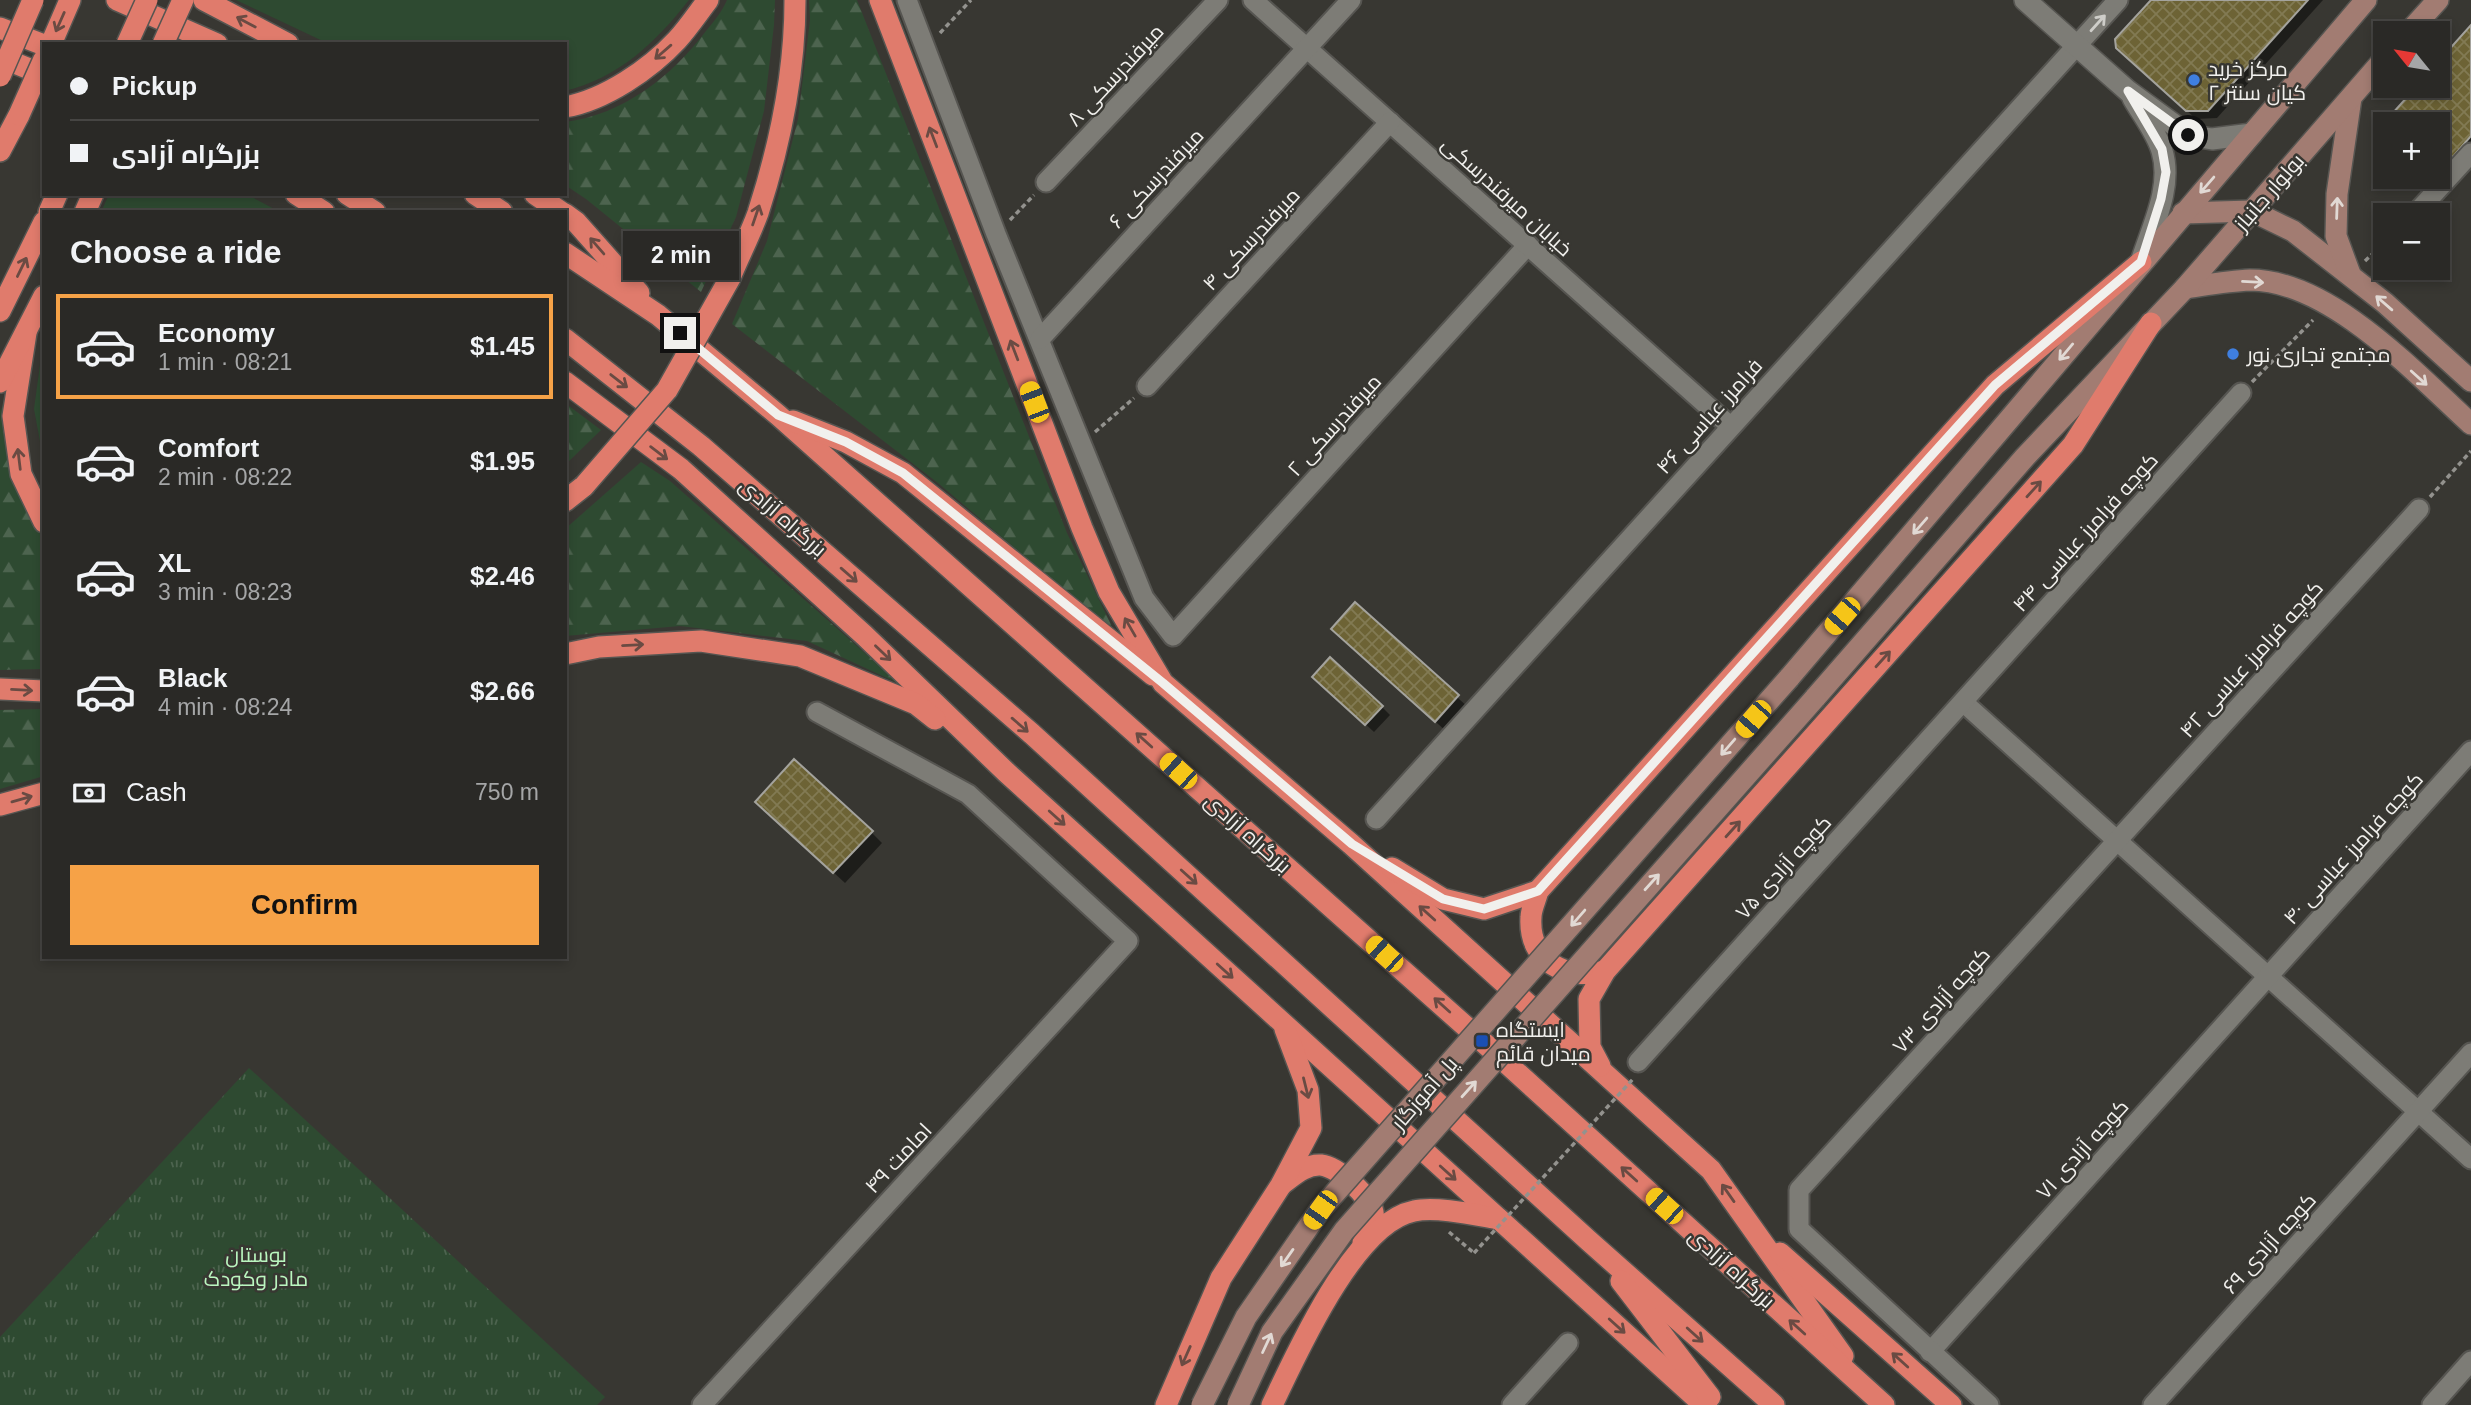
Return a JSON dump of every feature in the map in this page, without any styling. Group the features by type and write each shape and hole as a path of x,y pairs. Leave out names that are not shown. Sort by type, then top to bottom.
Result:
{"highway":[{"path":"0,76 33,0"},
{"path":"52,42 70,0"},
{"path":"117,0 212,42"},
{"path":"128,42 147,0"},
{"path":"164,42 183,0"},
{"path":"204,0 284,42"},
{"path":"567,107 578,105 632,79 677,40 708,0"},
{"path":"567,499 583,486 667,390 730,278 757,213 785,109 795,34 795,0"},
{"path":"880,0 1082,528 1110,592 1163,683"},
{"path":"0,28 42,44"},
{"path":"0,57 42,74"},
{"path":"0,151 42,63"},
{"path":"299,196 321,210"},
{"path":"350,196 372,210"},
{"path":"478,196 499,210"},
{"path":"537,196 558,210"},
{"path":"567,216 576,222 658,315"},
{"path":"0,311 42,226"},
{"name":"بزرگراه آزادی","path":"567,254 658,315 778,415 1482,1041 1884,1405"},
{"path":"1605,971 1589,975 1566,972 1546,960 1533,940 1531,916 1538,891 1995,385 2141,262"},
{"path":"0,382 42,300"},
{"path":"1604,1074 1590,1047 1588,1024 1589,999 1605,971 2073,445 2151,323"},
{"path":"26,333 13,416 20,474 42,518"},
{"name":"بزرگراه آزادی","path":"567,341 701,446 1021,725 1589,1241 1774,1405"},
{"path":"567,384 681,469 864,635 1006,772 1704,1405"},
{"path":"778,415 846,442 903,473 1163,683 1352,844 1711,1170 1866,1389"},
{"path":"567,654 599,647 701,641 800,656 916,704 1006,772"},
{"path":"0,689 42,691"},
{"path":"0,805 42,794"},
{"path":"1352,844 1443,899 1484,909 1538,891"},
{"path":"1166,1405 1221,1278 1281,1185 1311,1128 1308,1090 1283,1023"},
{"path":"1272,1405 1307,1332 1371,1232 1373,1212 1360,1190 1342,1175 1322,1165 1303,1169 1281,1185"},
{"path":"1360,1248 1394,1217 1415,1210 1456,1212 1499,1219"},
{"path":"1752,1228 1951,1405"},
{"path":"1589,1241 1716,1405"}],"main road":[{"path":"2141,262 2366,0"},
{"path":"2419,21 2438,0"},
{"name":"بولوار جانباز","path":"2151,323 2185,288 2373,72"},
{"path":"2350,274 2336,236 2337,194 2351,98"},
{"path":"2183,213 2252,211 2293,231 2350,274 2471,381"},
{"name":"پل آموزگار","path":"1202,1405 1245,1317 1320,1210 1789,678 2141,262"},
{"path":"2329,304 2334,284 2350,274"},
{"path":"2185,288 2251,280 2298,288 2329,304 2362,327 2471,424"},
{"name":"پل آموزگار","path":"1238,1405 1272,1332 1344,1231 2025,457 2151,323"}],"street":[{"path":"907,0 1080,445"},
{"name":"میرفندرسکی ۸","path":"1046,182 1218,0"},
{"name":"خیابان میرفندرسکی","path":"1252,0 1730,426"},
{"name":"میرفندرسکی ۶","path":"1040,339 1351,0"},
{"path":"2025,0 2128,91 2188,135 2212,139 2252,134"},
{"name":"فرامرز عباسی ۴۶","path":"1376,819 2118,0"},
{"path":"2128,91 2162,149 2166,172 2161,199 2141,262"},
{"name":"میرفندرسکی ۴","path":"1147,386 1390,122"},
{"path":"2425,203 2471,153"},
{"name":"میرفندرسکی ۲","path":"1080,445 1144,598 1173,636 1528,245"},
{"name":"کوچه فرامرز عباسی ۴۴","path":"1963,702 2241,393"},
{"name":"کوچه فرامرز عباسی ۴۲","path":"2117,840 2419,509"},
{"path":"1963,702 2471,1159"},
{"name":"کوچه آزادی ۷۵","path":"1635,1071 1963,702"},
{"name":"امامت ۴۹","path":"702,1405 1128,941 968,794 817,712"},
{"name":"کوچه فرامرز عباسی ۴۰","path":"2268,976 2471,751"},
{"name":"کوچه آزادی ۷۳","path":"1930,1353 1799,1229 1799,1190 2117,840"},
{"name":"کوچه آزادی ۷۱","path":"1930,1353 2268,976"},
{"name":"کوچه آزادی ۶۹","path":"2153,1405 2471,1054"},
{"path":"1512,1405 1568,1343"},
{"path":"1930,1353 1989,1405"},
{"path":"2432,1405 2471,1362"}],"path":[{"path":"925,50 971,0"},
{"path":"996,234 1046,182"},
{"path":"2350,274 2373,253"},
{"path":"2241,393 2329,304"},
{"path":"1080,445 1147,386"},
{"path":"2419,509 2471,451"},
{"path":"1446,1230 1474,1253 1635,1071"}],"green space":[{"path":"236,0 689,0 650,44 619,68 567,90 567,42 325,42"},
{"path":"727,0 775,0 764,111 736,217 701,292 567,186 567,122 607,111 645,91 693,48"},
{"path":"809,0 857,0 1067,533 1115,633 938,483 732,324 767,241 798,119 810,20"},
{"path":"108,196 250,196 276,210 102,210"},
{"path":"42,350 42,452 34,409"},
{"path":"567,404 601,430 567,463"},
{"path":"3,405 19,490 42,532 42,669 0,670 0,411"},
{"path":"641,462 670,481 900,684 807,641 680,626 567,636 567,527"},
{"path":"42,709 42,777 0,789 0,710"},
{"name":"بوستان مادر وکودک","path":"249,1068 605,1397 597,1405 0,1405 0,1337"}],"building":[{"name":"مرکز خرید کیان سنتر ۲","path":"2151,0 2308,0 2208,111 2186,111 2116,48 2115,39"},
{"path":"2471,25 2471,136 2450,160 2450,112 2394,112 2406,98 2450,98 2450,49"},
{"path":"1355,602 1459,695 1435,722 1331,629"},
{"path":"1330,657 1383,706 1365,725 1312,677"},
{"path":"794,759 873,831 833,873 755,802"}],"place":[{"name":"مرکز خرید کیان سنتر ۲","path":"2194,80"},
{"name":"مجتمع تجاری نور","path":"2233,354"},
{"name":"ایستگاه میدان قائم","path":"1482,1041"}],"route":[{"path":"680,333 778,415 846,442 903,473 1163,683 1352,844 1443,899 1484,909 1538,891 1995,385 2141,262 2161,199 2166,172 2162,149 2128,91 2188,135"}]}
